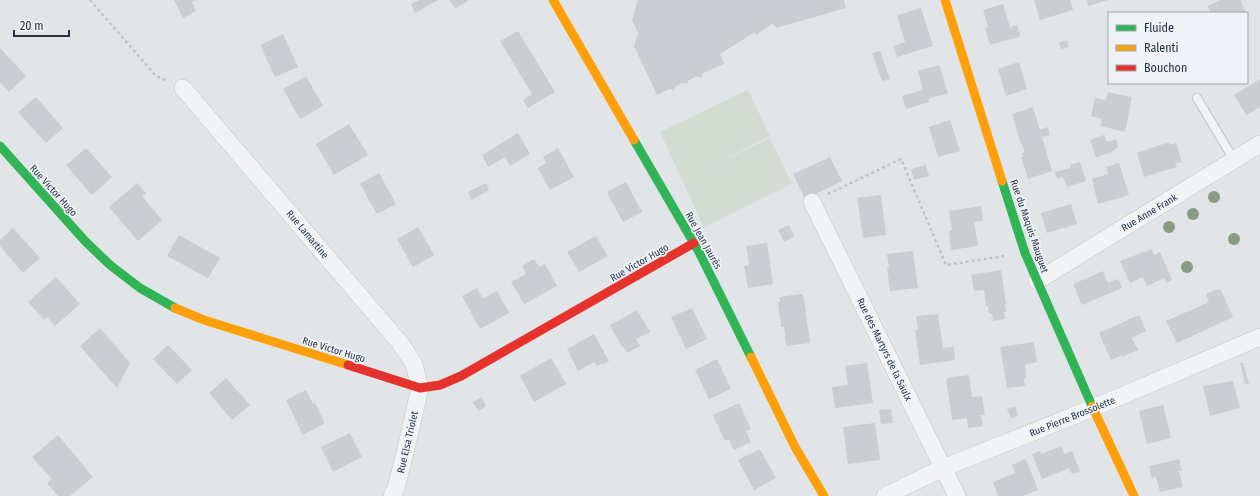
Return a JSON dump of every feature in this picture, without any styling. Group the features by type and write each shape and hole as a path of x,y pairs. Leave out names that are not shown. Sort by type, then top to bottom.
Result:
{"street":[{"name":"Rue Jean Jaurès","path":"553,0 694,243 795,447 824,496"},
{"name":"Rue du Maquis Mauguet","path":"945,0 1025,253 1093,408 1134,496"},
{"name":"Rue Lamartine","path":"183,88 400,343 414,364 420,388"},
{"name":"Rue Anne Frank","path":"1037,281 1260,144"},
{"name":"Rue Victor Hugo","path":"0,146 90,246 110,265 140,288 172,307 204,320 420,388 440,386 461,376 694,243"},
{"name":"Rue des Martyrs de la Saulx","path":"812,202 957,496"},
{"name":"Rue Pierre Brossolette","path":"885,496 943,468 1093,408 1260,337"},
{"name":"Rue Elsa Triolet","path":"392,496 396,488 420,388"}],"lane":[{"path":"1197,98 1234,160"}],"path":[{"path":"90,0 156,76 183,88"},
{"path":"812,202 901,159 946,265 1025,253"}],"shaded area":[{"path":"748,90 770,136 710,166 770,138 792,184 704,228 660,132"}],"building":[{"path":"174,0 196,0 192,2 196,11 183,18"},
{"path":"419,0 438,0 415,13 411,4"},
{"path":"450,0 469,0 455,9"},
{"path":"638,0 844,0 846,8 776,28 773,23 756,35 755,32 720,54 724,64 703,73 701,78 697,76 689,80 687,84 683,83 676,86 674,91 670,89 657,95 634,46 638,33 632,20"},
{"path":"1034,0 1070,0 1073,10 1040,20"},
{"path":"1087,0 1108,0 1088,6"},
{"path":"1221,0 1240,0 1246,12 1210,12 1207,6"},
{"path":"1003,4 1010,27 1017,25 1020,34 1019,37 990,45 985,28 988,27 983,10"},
{"path":"921,8 933,46 897,57 893,46 905,42 897,15"},
{"path":"518,31 555,92 528,108 523,100 532,94 500,41"},
{"path":"283,34 298,67 275,77 260,45"},
{"path":"1067,40 1069,47 1061,49 1059,43"},
{"path":"0,48 26,76 9,92 0,82"},
{"path":"880,51 890,79 882,81 872,53"},
{"path":"1019,62 1027,89 1006,96 998,69"},
{"path":"939,65 948,93 928,99 929,102 906,109 902,96 923,90 918,71"},
{"path":"306,76 323,106 300,119 283,89"},
{"path":"1260,79 1260,107 1246,115 1234,95"},
{"path":"1108,92 1132,97 1125,132 1101,126 1102,119 1091,116 1095,98 1106,100"},
{"path":"36,97 63,128 46,143 18,112"},
{"path":"1033,107 1040,130 1048,127 1050,135 1042,137 1052,171 1028,179 1021,157 1023,156 1022,153 1025,153 1012,114"},
{"path":"950,120 960,151 938,157 929,127"},
{"path":"349,124 368,155 334,175 316,144"},
{"path":"518,133 530,154 510,166 505,157 488,167 482,155"},
{"path":"1104,135 1107,142 1116,139 1118,147 1110,153 1096,157 1090,140"},
{"path":"1169,142 1170,145 1176,143 1182,162 1175,164 1177,167 1144,177 1137,153"},
{"path":"86,148 112,177 92,195 66,165"},
{"path":"558,148 574,177 550,190 538,168 546,163 543,157"},
{"path":"830,157 842,181 805,199 793,174"},
{"path":"1080,162 1086,181 1067,187 1063,177 1057,179 1055,172 1071,168 1070,165"},
{"path":"1119,163 1129,195 1098,204 1092,179 1108,174 1106,167"},
{"path":"926,165 929,176 914,180 911,169"},
{"path":"379,173 396,204 377,214 360,184"},
{"path":"626,182 642,212 623,222 607,192"},
{"path":"137,183 146,193 142,196 162,220 138,241 109,207"},
{"path":"486,183 489,190 472,200 468,192"},
{"path":"881,195 886,235 863,238 857,198"},
{"path":"1071,204 1077,224 1047,233 1041,213"},
{"path":"981,206 983,221 974,222 978,246 951,250 949,231 952,230 949,211"},
{"path":"789,225 794,236 784,242 778,230"},
{"path":"418,227 434,255 413,267 397,239"},
{"path":"13,228 40,258 23,273 0,246 0,240"},
{"path":"179,235 220,258 208,278 167,256"},
{"path":"596,236 608,256 579,272 567,252"},
{"path":"767,243 773,284 748,288 744,266 749,265 746,246"},
{"path":"1152,249 1154,255 1160,252 1172,280 1166,283 1164,278 1147,286 1143,277 1130,283 1120,261"},
{"path":"913,251 918,288 890,291 887,254"},
{"path":"534,259 539,267 545,264 557,286 524,304 511,282 526,274 522,266"},
{"path":"1001,270 1006,304 1006,312 1004,312 1005,319 993,321 992,314 989,314 988,306 986,306 984,290 974,291 971,275"},
{"path":"1103,271 1108,283 1118,279 1122,288 1082,305 1073,284"},
{"path":"56,277 80,304 55,326 47,317 44,320 28,302"},
{"path":"477,288 483,299 497,291 509,313 480,329 462,296"},
{"path":"1218,289 1221,290 1233,317 1177,343 1166,321 1209,302 1206,294"},
{"path":"802,294 810,343 786,346 784,327 781,327 778,302 780,302 779,297"},
{"path":"692,308 707,339 686,349 671,317"},
{"path":"637,310 650,332 636,339 640,346 627,353 610,325"},
{"path":"938,314 943,348 954,347 955,360 920,365 915,330 918,330 916,316"},
{"path":"1139,315 1146,331 1132,338 1138,350 1111,360 1099,333"},
{"path":"100,328 130,363 117,388 80,346"},
{"path":"594,334 609,361 605,364 597,366 594,362 578,371 567,349"},
{"path":"1034,342 1037,362 1025,365 1025,386 1007,388 1000,347"},
{"path":"168,345 192,370 177,384 153,359"},
{"path":"551,358 566,384 534,402 520,376"},
{"path":"717,359 731,389 709,399 695,370"},
{"path":"867,363 873,403 835,408 832,387 848,385 845,366"},
{"path":"1240,363 1243,363 1249,384 1245,384"},
{"path":"969,375 972,397 982,396 985,415 975,416 981,416 983,426 968,428 967,418 952,420 946,378"},
{"path":"226,378 250,405 232,420 209,393"},
{"path":"1233,381 1240,408 1210,416 1203,386"},
{"path":"306,390 313,404 315,403 325,423 303,435 286,400"},
{"path":"482,397 486,406 478,411 473,402"},
{"path":"739,403 751,429 746,431 751,442 734,450 729,439 725,441 713,415"},
{"path":"1163,405 1171,438 1147,444 1139,411"},
{"path":"1015,406 1018,415 1011,419 1007,409"},
{"path":"891,409 893,423 881,424 879,410"},
{"path":"875,423 880,460 848,464 843,427"},
{"path":"350,433 362,457 333,472 321,447"},
{"path":"58,435 93,477 70,496 58,496 47,483 52,479 32,457"},
{"path":"1061,446 1064,454 1072,451 1080,472 1072,474 1069,468 1042,479 1032,454 1040,451 1041,454"},
{"path":"760,449 776,478 754,490 738,460"},
{"path":"1026,459 1038,490 1022,496 998,496 993,482 1015,473 1012,465"},
{"path":"1179,459 1182,471 1179,471 1183,487 1160,492 1156,477 1152,478 1149,466"}],"traffic: fast":[{"path":"634,140 699,252 751,357"},
{"path":"0,146 85,241 110,265 140,288 175,308"},
{"path":"1002,181 1025,253 1092,406"}],"traffic: slow":[{"path":"553,0 634,140"},
{"path":"945,0 1002,181"},
{"path":"175,308 204,320 348,365"},
{"path":"751,357 795,447 824,496"},
{"path":"1092,406 1134,496"}],"traffic: jam":[{"path":"348,365 420,388 440,385 461,376 694,243"}]}
